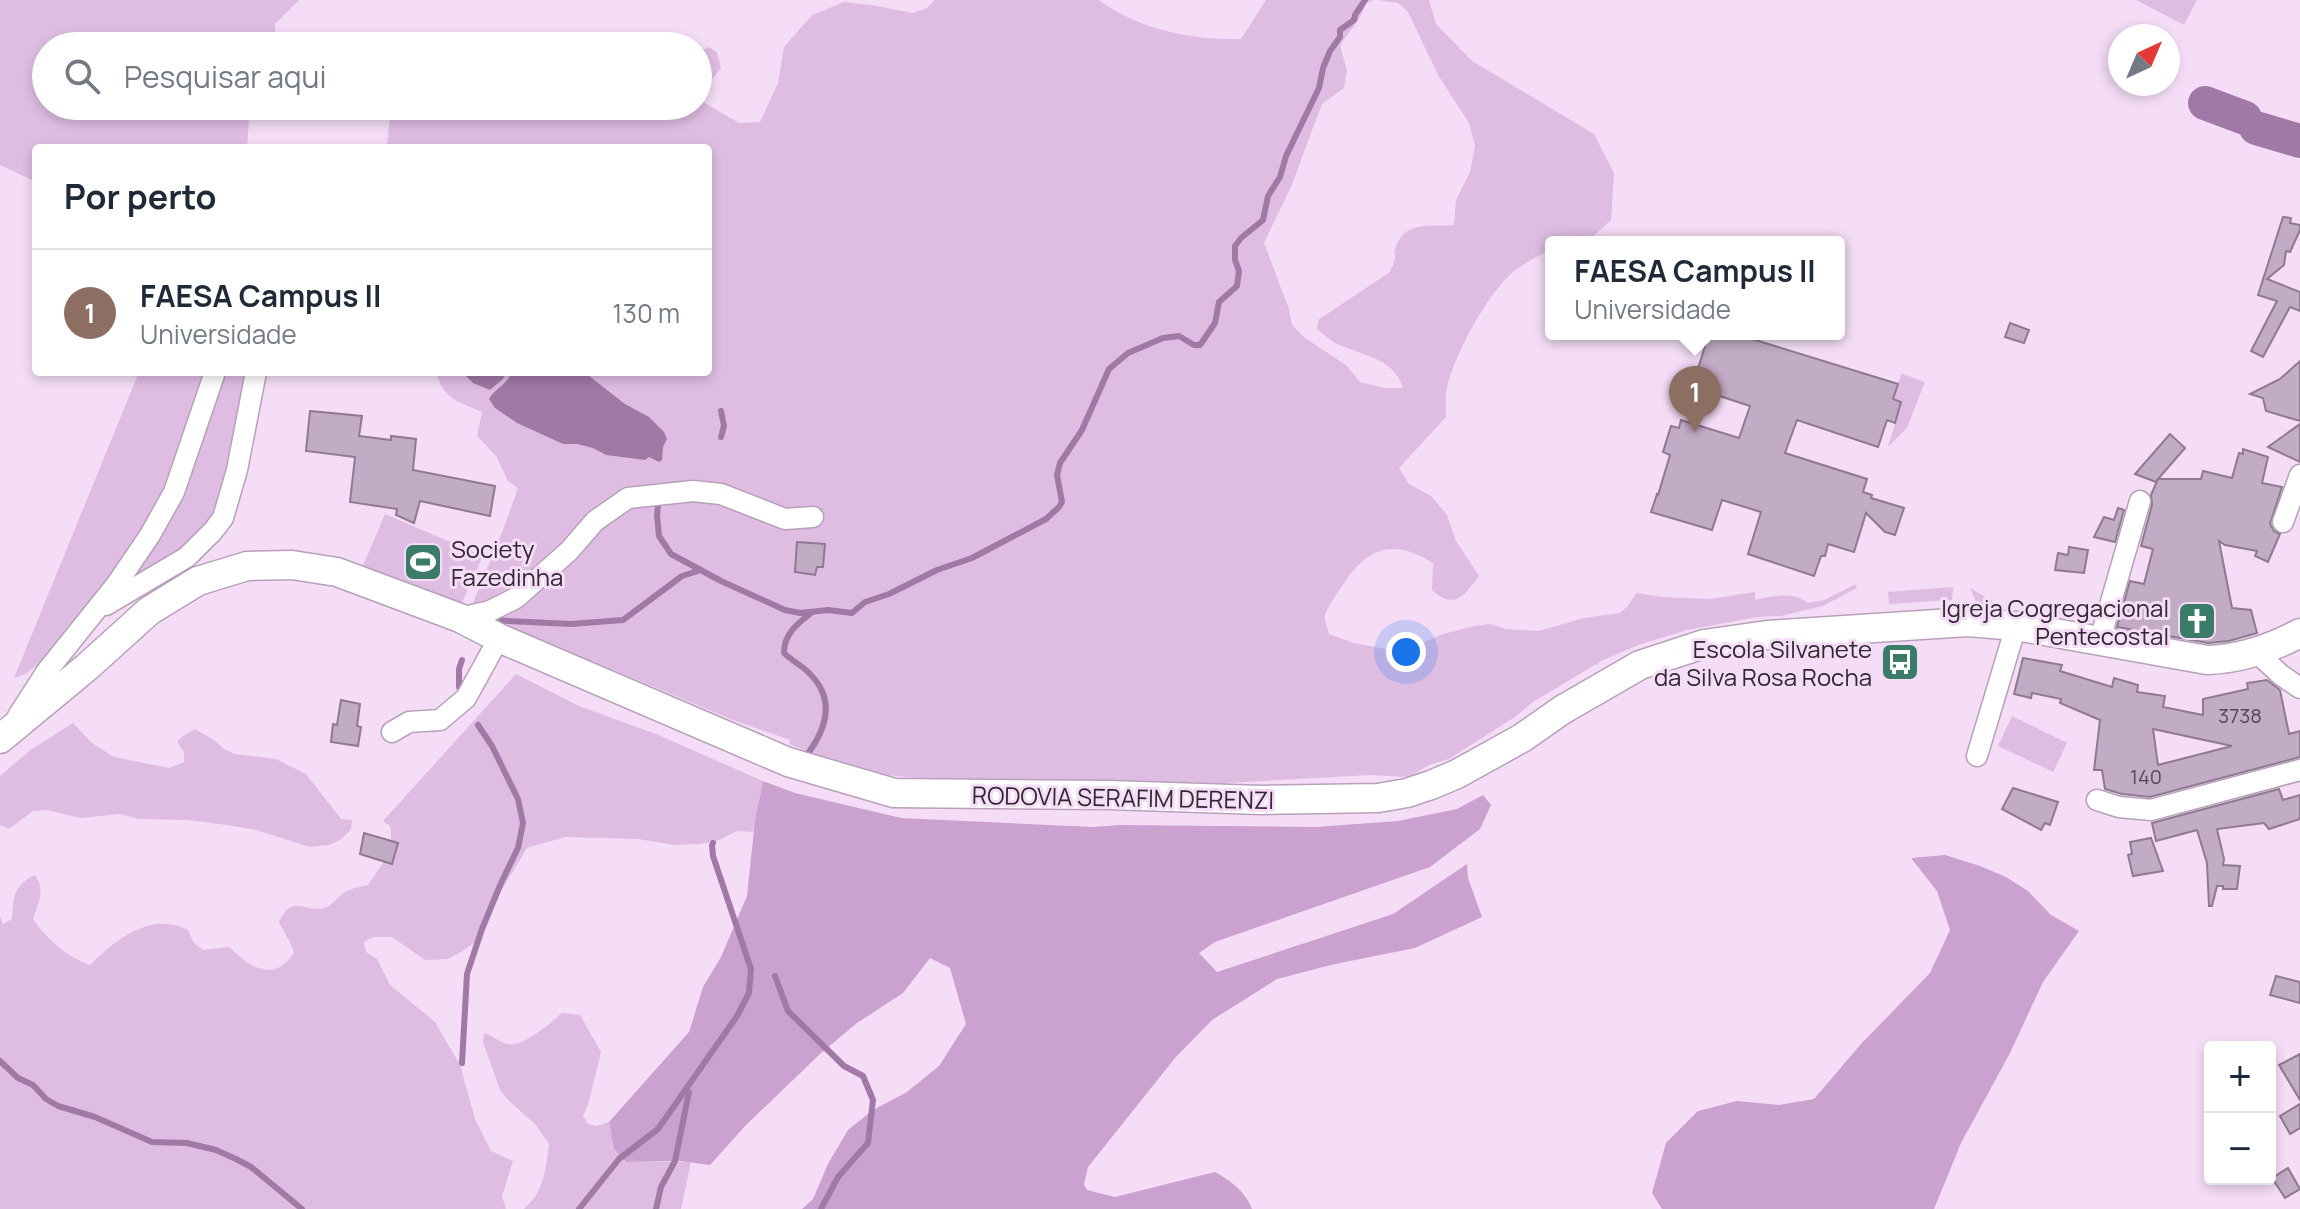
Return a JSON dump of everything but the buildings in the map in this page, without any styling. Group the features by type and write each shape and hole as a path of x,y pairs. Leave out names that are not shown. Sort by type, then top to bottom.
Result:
{"main road":[{"name":"RODOVIA SERAFIM DERENZI","path":"3,736 149,611 198,581 247,566 292,565 337,572 460,618 499,638 788,762 894,793 1261,800 1378,798 1407,793 1457,774 1640,665 1704,644 1767,635 1968,622 2016,626 2207,660 2256,652 2300,633"}],"street":[{"path":"3,736 47,671 96,611 150,535 174,492 214,376"},
{"path":"96,611 187,557 223,518 237,470 255,376"},
{"path":"2283,522 2300,475"},
{"path":"460,618 490,611 516,598 569,551 595,521 628,498 693,491 721,494 785,519 813,517"},
{"path":"2100,640 2140,501"},
{"path":"1977,756 2016,626"},
{"path":"392,732 409,722 440,720 466,698 499,638"},
{"path":"2256,652 2300,688"},
{"path":"2097,800 2119,807 2151,810 2300,770"}],"shaded area":[{"path":"0,0 299,0 275,24 275,32 32,32 32,120 249,120 247,144 32,144 32,180 0,165"},
{"path":"935,0 1099,0 1131,19 1167,31 1203,38 1241,39 1266,0 1373,0 1366,3 1358,21 1340,46 1347,70 1344,88 1322,104 1291,187 1264,243 1292,325 1305,338 1346,365 1360,382 1385,388 1403,388 1398,377 1383,363 1332,341 1317,329 1318,320 1390,272 1396,246 1406,232 1420,226 1454,225 1456,200 1470,172 1475,146 1469,123 1438,75 1408,12 1398,3 1377,0 1429,0 1436,24 1472,61 1594,134 1614,173 1611,220 1594,236 1545,236 1545,253 1513,272 1503,282 1482,311 1455,362 1446,392 1446,417 1399,468 1409,484 1431,496 1447,515 1456,541 1479,576 1464,594 1453,600 1447,599 1432,590 1433,563 1419,555 1395,549 1373,554 1353,571 1328,608 1325,617 1329,634 1354,643 1401,652 1443,634 1474,626 1490,624 1506,629 1539,631 1584,618 1620,613 1636,593 1710,599 1755,592 1755,600 1790,596 1808,603 1824,600 1854,585 1857,588 1823,606 1781,616 1687,630 1603,660 1533,702 1449,759 1429,765 1409,777 1370,775 1225,783 1224,788 957,782 855,772 789,744 790,740 733,720 470,610 518,488 508,481 496,456 477,436 482,412 447,394 437,376 712,376 712,144 387,144 390,120 712,120 712,107 739,123 760,122 778,83 784,47 812,15 844,2 912,13 927,8"},
{"path":"2136,0 2197,0 2184,25"},
{"path":"712,49 717,52 721,68 712,79"},
{"path":"1903,374 1925,382 1907,428 1888,447 1901,403 1893,399"},
{"path":"137,376 249,376 249,395 211,527 27,673 14,678"},
{"path":"466,376 504,376 490,390 473,383"},
{"path":"509,376 589,376 625,404 649,417 664,432 667,439 662,460 606,455 593,448 563,444 517,423 495,408 489,399"},
{"name":"Society Fazedinha","path":"385,514 483,556 459,609 362,568"},
{"path":"1953,587 1952,600 1889,604 1888,592"},
{"path":"1970,588 2005,608 1979,608"},
{"path":"516,674 579,706 656,734 763,781 753,832 737,831 717,841 675,845 637,839 565,837 527,848 500,893 478,940 448,959 425,960 392,937 373,937 364,942 366,952 377,959 390,985 435,1022 460,1065 475,1119 491,1151 513,1161 502,1196 506,1209 0,1209 0,917 3,924 12,919 14,898 22,883 35,875 40,886 40,897 33,919 51,940 90,965 122,938 147,926 160,924 188,930 194,943 203,950 229,947 259,968 273,970 286,963 294,953 279,922 285,913 296,906 321,909 345,892 368,885 391,843 390,826 383,821"},
{"path":"2012,716 2067,743 2053,772 1998,746"},
{"path":"73,723 92,743 114,757 169,768 184,762 184,752 177,742 195,729 235,754 276,759 306,774 341,819 352,820 351,829 342,839 329,845 310,847 256,830 187,820 139,819 120,814 80,818 47,810 33,811 9,829 0,825 0,776 32,749"},
{"path":"763,781 795,793 901,818 1093,827 1315,827 1398,821 1457,809 1483,795 1491,805 1480,829 1430,867 1215,942 1199,953 1217,972 1393,914 1467,864 1468,878 1482,917 1415,948 1277,979 1212,1020 1175,1058 1088,1167 1084,1184 1087,1190 1115,1197 1215,1172 1237,1187 1252,1209 802,1209 813,1199 828,1164 848,1130 873,1110 907,1092 939,1066 966,1024 950,968 930,958 903,993 857,1023 820,1054 746,1125 710,1165 680,1161 626,1162 614,1149 609,1122 689,1032 703,987 721,957 747,896 755,820"},
{"path":"1945,855 2006,877 2028,891 2051,915 2079,931 2043,982 2010,1053 1961,1143 1934,1209 1662,1209 1652,1193 1666,1143 1698,1111 1737,1101 1779,1105 1814,1099 1861,1044 1930,973 1950,930 1937,891 1911,858"},
{"path":"562,1013 580,1015 601,1052 583,1116 588,1124 596,1126 609,1122 614,1149 626,1162 691,1162 681,1209 524,1209 540,1187 549,1144 534,1123 500,1090 483,1042 484,1033 505,1043 522,1042"}],"waterway":[{"path":"659,497 659,536 671,554 721,581 785,610 800,613 828,610 852,613 865,602 972,558 1046,519 1062,502 1057,475 1060,463 1082,430 1109,369 1128,353 1163,338 1179,336 1200,345 1215,323 1219,302 1237,286 1239,271 1235,246 1263,220 1268,196 1280,177 1286,156 1319,88 1330,51 1340,37 1340,30 1354,20 1365,0"},
{"path":"2205,103 2245,118"},
{"path":"2256,128 2300,141"},
{"path":"721,411 724,426 721,437"},
{"path":"490,620 571,624 623,620 682,576 701,570"},
{"path":"806,756 823,725 823,694 807,671 784,653 789,635 811,613"},
{"path":"459,687 462,660"},
{"path":"462,1063 467,974 482,929 518,848 523,823 518,799 478,725"},
{"path":"579,1209 619,1159 658,1129 737,1016 749,993 751,969 713,856 713,843"},
{"path":"775,976 788,1011 844,1066 863,1076 873,1100 868,1143 838,1177 821,1209"},
{"path":"0,1061 58,1106 95,1117 152,1142 187,1143 236,1159 251,1167 302,1209"},
{"path":"656,1209 661,1187 675,1161 689,1092"}],"place":[{"name":"FAESA Campus II","path":"1695,432"},
{"name":"Society Fazedinha","path":"423,562"},
{"name":"Igreja Cogregacional Pentecostal","path":"2197,621"},
{"name":"Escola Silvanete da Silva Rosa Rocha","path":"1900,662"}]}
